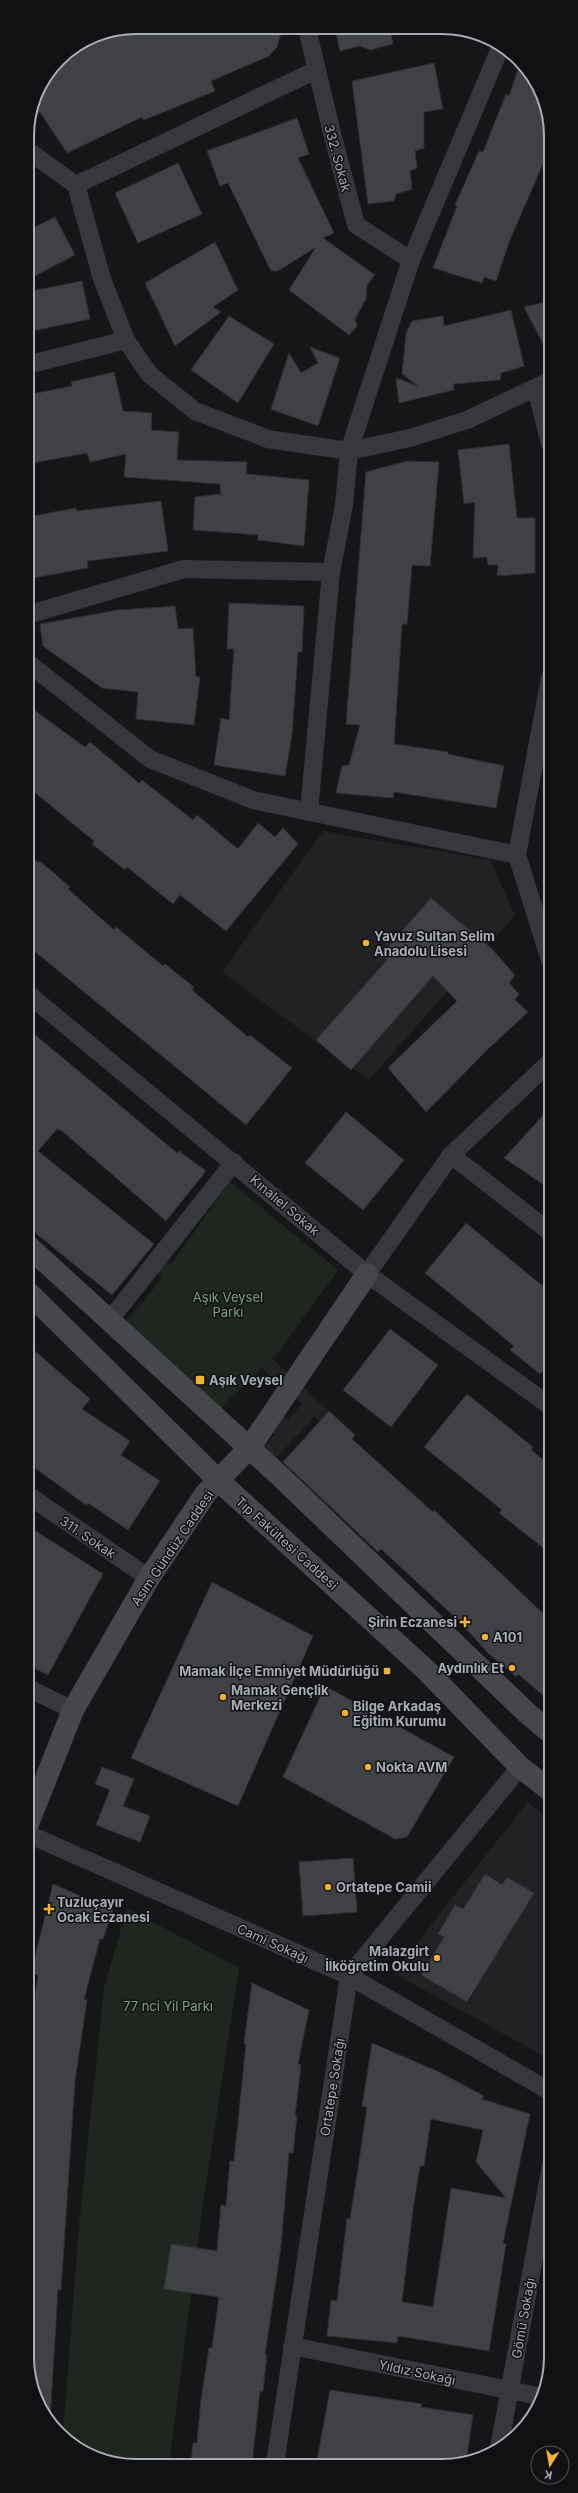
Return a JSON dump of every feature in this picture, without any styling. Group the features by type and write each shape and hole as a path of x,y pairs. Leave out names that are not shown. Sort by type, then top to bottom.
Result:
{"main road":[{"path":"34,1251 250,1448 527,1713 544,1727"},
{"name":"Asım Gündüz Caddesi","path":"34,1809 73,1710 149,1578 206,1493 250,1448 367,1274"},
{"name":"Tıp Fakültesi Caddesi","path":"34,1298 219,1481 425,1669 520,1767 544,1786"}],"street":[{"name":"332. Sokak","path":"309,34 316,70 356,225 411,260"},
{"path":"308,811 331,572 344,505 349,451 411,260 499,52"},
{"path":"76,185 316,70"},
{"path":"34,155 76,185 102,279 126,340 149,374 195,411 268,439 349,451 410,438 467,420 543,384"},
{"path":"34,363 126,340"},
{"path":"34,613 184,569 331,572"},
{"path":"34,668 150,760 253,800 517,855"},
{"path":"544,710 517,855 544,941"},
{"name":"Kınalıel Sokak","path":"34,998 234,1162 367,1274 544,1402"},
{"path":"367,1274 451,1155 544,1068"},
{"path":"451,1155 544,1227"},
{"path":"109,1320 234,1162"},
{"name":"311. Sokak","path":"34,1499 149,1578"},
{"path":"34,1691 73,1710"},
{"path":"349,1976 520,1767"},
{"name":"Cami Sokağı","path":"34,1837 349,1976 544,2088"},
{"name":"Ortatepe Sokağı","path":"276,2459 349,1976"},
{"name":"Gömü Sokağı","path":"500,2440 544,2204"},
{"name":"Yıldız Sokağı","path":"292,2346 536,2396"}],"shaded area":[{"name":"Yavuz Sultan Selim Anadolu Lisesi","path":"323,831 490,860 515,915 369,1080 222,972"},
{"path":"155,1251 339,1420 330,1430 315,1417 274,1460 289,1475 281,1484 96,1314 105,1305 124,1322 164,1279 146,1261","holes":["177,1291 233,1342 192,1386 137,1335 151,1320 160,1328 172,1315 163,1306","246,1354 302,1404 288,1420 281,1412 267,1421 275,1434 261,1449 206,1398"]},
{"path":"528,1802 544,1815 544,2056 393,1973"}],"green space":[{"name":"Aşık Veysel Parkı","path":"230,1182 338,1270 280,1350 220,1409 128,1324"},
{"name":"77 nci Yil Parkı","path":"127,1908 239,1968 202,2211 170,2459 136,2459 103,2454 74,2438 64,2429 79,2225 104,1988"}],"building":[{"path":"136,34 281,34 277,47 269,56 211,81 215,91 144,120 142,117 67,153 40,112 36,114 42,97 51,79 59,69 79,51 110,37"},
{"path":"336,34 391,34 393,44 370,50 360,46 340,51"},
{"path":"434,63 443,109 424,112 424,148 415,151 417,168 410,171 412,189 396,194 394,201 368,204 352,81"},
{"path":"518,69 530,85 541,110 544,136 544,162 509,242 496,281 484,277 482,283 433,268 457,206 455,205 479,151 483,152 506,94 509,96"},
{"path":"297,118 309,154 298,158 334,233 323,238 375,275 367,285 366,299 355,319 357,326 349,335 289,290 316,247 278,271 271,271 228,183 220,186 207,151"},
{"path":"178,163 202,214 138,243 115,193"},
{"path":"55,217 75,255 34,276 34,228"},
{"path":"215,242 238,290 213,307 221,312 175,346 145,283"},
{"path":"82,281 90,319 34,331 34,291"},
{"path":"544,302 544,345 524,307"},
{"path":"511,310 524,366 501,373 500,380 453,384 454,390 399,403 396,378 418,386 402,374 406,333 412,321 443,316 444,326"},
{"path":"229,316 274,344 238,403 191,370"},
{"path":"310,347 340,358 318,426 271,409 289,353 301,373 318,363"},
{"path":"114,372 123,411 152,413 151,430 179,432 177,460 247,462 246,474 309,480 304,546 258,540 258,535 193,530 195,497 221,494 220,484 124,477 126,454 90,462 87,453 34,463 34,394 72,386 71,382"},
{"path":"509,444 517,518 535,518 535,573 497,576 498,565 488,565 487,557 473,558 475,502 464,504 458,450"},
{"path":"407,461 439,462 430,566 412,565 407,624 402,624 394,744 448,752 448,754 504,766 496,808 394,792 393,798 336,793 342,766 349,765 360,725 346,724 366,472"},
{"path":"161,501 168,551 87,561 88,568 34,578 34,516 76,508 77,511"},
{"path":"229,603 304,606 302,652 298,652 292,735 285,776 214,765 221,718 229,720 234,649 227,649"},
{"path":"175,606 178,629 193,628 196,677 200,677 194,725 136,719 138,692 102,688 43,646 40,624 118,610"},
{"path":"34,710 85,747 90,742 139,783 142,780 193,820 197,815 238,849 258,823 275,837 283,828 298,844 226,931 180,895 173,904 127,867 125,870 92,844 94,841 34,792"},
{"path":"34,859 39,863 40,861 70,887 68,889 114,930 116,927 163,966 165,964 194,987 192,990 248,1037 250,1035 292,1068 246,1125 34,951"},
{"path":"431,898 492,949 515,975 509,983 519,994 515,1000 528,1012 487,1050 426,1112 388,1068 457,1001 433,976 351,1070 316,1040 387,960 381,955"},
{"path":"34,1034 177,1153 179,1151 206,1171 166,1221 62,1131 57,1129 38,1151 154,1244 112,1295 34,1232"},
{"path":"346,1112 404,1160 363,1210 305,1163"},
{"path":"544,1115 544,1185 504,1158"},
{"path":"466,1223 544,1287 544,1369 540,1374 510,1350 514,1346 425,1273"},
{"path":"390,1329 438,1365 391,1427 343,1390"},
{"path":"34,1350 90,1399 82,1409 130,1441 121,1455 160,1481 128,1530 88,1503 86,1505 34,1467"},
{"path":"467,1394 533,1447 531,1450 544,1460 544,1548 499,1513 502,1510 424,1447"},
{"path":"329,1411 355,1435 352,1439 433,1512 434,1510 544,1614 544,1696 518,1674 516,1677 488,1653 458,1620 381,1549 378,1552 283,1462"},
{"path":"34,1530 103,1574 48,1675 34,1668"},
{"name":"Mamak Gençlik Merkezi","path":"212,1582 313,1636 238,1806 131,1758"},
{"name":"Nokta AVM","path":"325,1686 454,1757 407,1837 395,1839 283,1777"},
{"path":"102,1767 134,1779 123,1806 150,1816 140,1842 96,1825 110,1790 95,1784"},
{"name":"Ortatepe Camii","path":"353,1858 357,1912 303,1916 299,1862"},
{"path":"485,1874 502,1885 507,1877 534,1893 467,2002 421,1975 444,1937 438,1934 455,1905 463,1909"},
{"path":"53,1884 113,1910 103,1939 100,1939 84,1999 87,2000 75,2081 61,2290 58,2289 50,2413 37,2383 34,2357 34,2003 38,1975 34,1974 34,1961"},
{"path":"252,1983 309,2010 298,2064 301,2065 295,2116 297,2116 293,2153 289,2153 281,2246 265,2355 267,2355 263,2391 260,2391 253,2459 191,2459 193,2443 197,2443 201,2400 209,2348 212,2348 219,2297 164,2289 171,2244 217,2251 221,2205 226,2206 230,2161 234,2161 246,2044 244,2043"},
{"path":"372,2043 439,2072 484,2096 482,2099 530,2114 503,2243 506,2244 489,2351 398,2336 397,2343 327,2336 331,2300 337,2301 347,2218 350,2219 357,2175 367,2107 362,2106","holes":["431,2119 483,2130 476,2162 506,2198 451,2188 433,2307 402,2302 413,2209 420,2166 424,2166"]},
{"path":"330,2390 422,2404 421,2407 473,2415 467,2456 442,2459 317,2459"}],"place":[{"name":"Yavuz Sultan Selim Anadolu Lisesi","path":"366,943"},
{"name":"Aşık Veysel","path":"200,1380"},
{"name":"Şirin Eczanesi","path":"465,1622"},
{"name":"A101","path":"485,1637"},
{"name":"Aydınlık Et","path":"512,1668"},
{"name":"Mamak İlçe Emniyet Müdürlüğü","path":"387,1671"},
{"name":"Mamak Gençlik Merkezi","path":"223,1697"},
{"name":"Bilge Arkadaş Eğitim Kurumu","path":"345,1713"},
{"name":"Nokta AVM","path":"368,1767"},
{"name":"Ortatepe Camii","path":"328,1887"},
{"name":"Tuzluçayır Ocak Eczanesi","path":"49,1909"},
{"name":"Malazgirt İlköğretim Okulu","path":"437,1958"}]}
